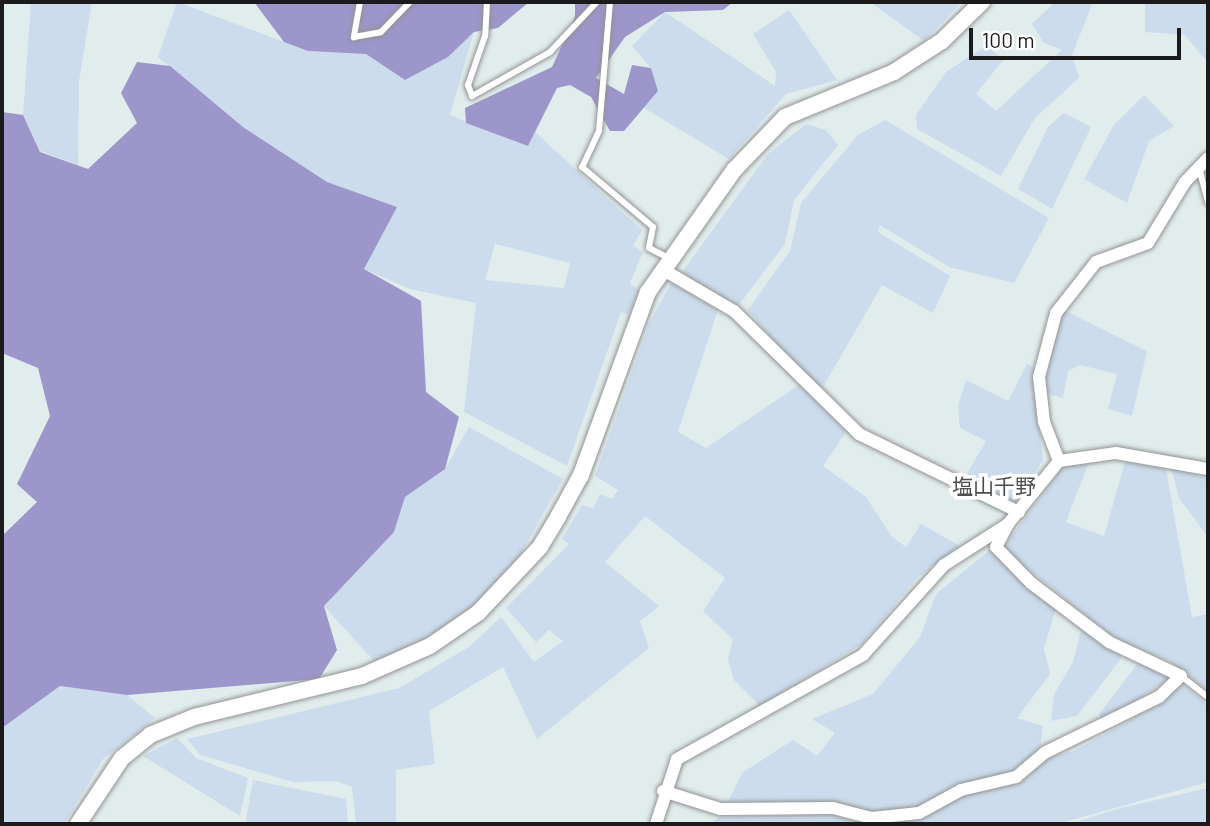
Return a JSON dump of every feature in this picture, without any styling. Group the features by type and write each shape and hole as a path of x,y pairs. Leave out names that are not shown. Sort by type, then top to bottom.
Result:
{"street":[{"path":"78,824 122,758 161,730 362,676 430,646 478,613 540,547 581,475 666,263 734,170 785,117 894,72 943,41 982,2"},
{"path":"1059,461 1040,393 1046,333 1096,262 1148,243 1203,162"},
{"path":"666,263 734,311 859,435 1019,512"},
{"path":"656,824 663,791 683,753 863,655 944,565 1008,524 1059,461 1116,453 1208,470"},
{"path":"663,791 720,809 833,808 872,818 919,813 961,790 1016,777 1046,752 1159,697 1181,676 1109,642 1031,583 996,547 1008,524"}],"lane":[{"path":"360,2 354,37 381,32 410,2"},
{"path":"487,2 485,36 468,85 472,96 550,52 597,2"},
{"path":"610,2 599,131 582,167 653,228 649,248 666,263"},
{"path":"1203,162 1208,202"},
{"path":"1181,676 1208,697"}],"shaded area":[{"path":"31,2 92,2 79,81 78,165 40,151 23,115"},
{"path":"177,2 308,51 366,54 405,80 448,57 474,32 450,115 528,146 535,132 642,230 633,246 643,252 630,283 639,291 629,315 621,312 567,466 464,412 476,303 410,289 364,269 396,207 327,182 243,127 158,57","holes":["495,244 570,263 564,288 485,280"]},
{"path":"254,2 529,2 498,28 474,32 448,57 405,80 366,54 308,51 284,42"},
{"path":"575,2 733,2 723,10 665,12 625,37 596,78 624,94 632,65 651,68 658,91 624,131 610,131 591,97 570,85 557,88 528,146 466,123 465,108 552,67 575,17"},
{"path":"870,2 962,2 924,41"},
{"path":"1055,2 1093,2 1072,55 1079,78 1035,118 1001,176 917,129 916,115 946,72 987,45 1003,60 976,94 996,111 1062,50 1044,43 1032,24"},
{"path":"1145,2 1208,2 1208,63 1185,35 1145,32"},
{"path":"789,10 837,80 786,94 729,159 644,108 658,91 651,68 632,46 665,12 775,86 776,72 753,34"},
{"path":"137,62 170,66 243,127 327,182 397,207 364,269 421,301 426,392 459,417 445,469 405,497 394,532 324,606 337,650 319,679 127,695 60,686 2,728 2,536 37,502 17,484 50,416 38,368 2,353 2,112 23,115 40,152 88,169 137,123 121,93"},
{"path":"1144,95 1174,126 1149,141 1127,203 1084,179 1114,125"},
{"path":"1064,113 1091,127 1052,209 1018,189 1048,127"},
{"path":"885,120 1049,218 1014,283 949,267 880,225 878,232 950,276 933,313 882,285 819,394 748,310 790,251 801,203 858,135"},
{"path":"806,124 826,130 838,145 794,200 785,244 738,306 713,296 682,272 767,155"},
{"path":"671,283 718,310 678,432 706,448 799,385 846,432 823,466 866,497 892,537 906,547 921,524 960,546 918,577 862,644 760,706 734,680 728,659 733,639 703,611 725,578 645,516 605,562 659,606 640,621 649,648 537,739 503,667 429,711 435,764 396,770 396,824 356,824 352,787 336,781 293,782 200,755 187,739 399,688 469,647 501,617 534,662 563,641 549,630 536,642 506,608 569,544 562,539 582,505 593,508 600,494 612,499 618,490 595,476 649,324"},
{"path":"1063,310 1147,351 1132,416 1108,409 1117,374 1080,365 1068,371 1063,398 1045,393 1043,374"},
{"path":"1027,364 1033,367 1043,460 1015,505 965,477 986,441 960,428 958,405 966,380 1008,401"},
{"path":"469,427 563,479 506,579 444,632 375,662 324,606 394,532 405,497 445,469"},
{"path":"1090,459 1066,522 1104,536 1125,462 1166,469 1192,617 1208,614 1208,690 1168,660 1120,642 1002,549 1062,468"},
{"path":"1171,467 1208,479 1208,537 1179,498"},
{"path":"991,549 1056,609 1044,648 1050,674 1017,718 1043,726 1040,748 1024,767 915,809 866,814 727,804 742,773 793,740 817,756 835,733 812,719 873,694 920,637 936,594"},
{"path":"1081,630 1122,657 1077,716 1051,721 1054,695 1073,662"},
{"path":"1138,663 1174,676 1099,725 1100,713"},
{"path":"1182,684 1208,705 1208,782 1057,824 881,824 931,815 958,796 1020,783 1048,757 1074,751 1154,707"},
{"path":"60,686 127,695 155,718 103,759 64,824 2,824 2,728"},
{"path":"177,738 196,758 248,778 240,816 143,756"},
{"path":"253,780 346,799 348,824 245,824"},
{"path":"1208,788 1208,824 1070,824 1117,809"},
{"path":"830,814 865,824 711,824 719,817"}],"district":[{"name":"塩山千野","path":"994,486"}]}
